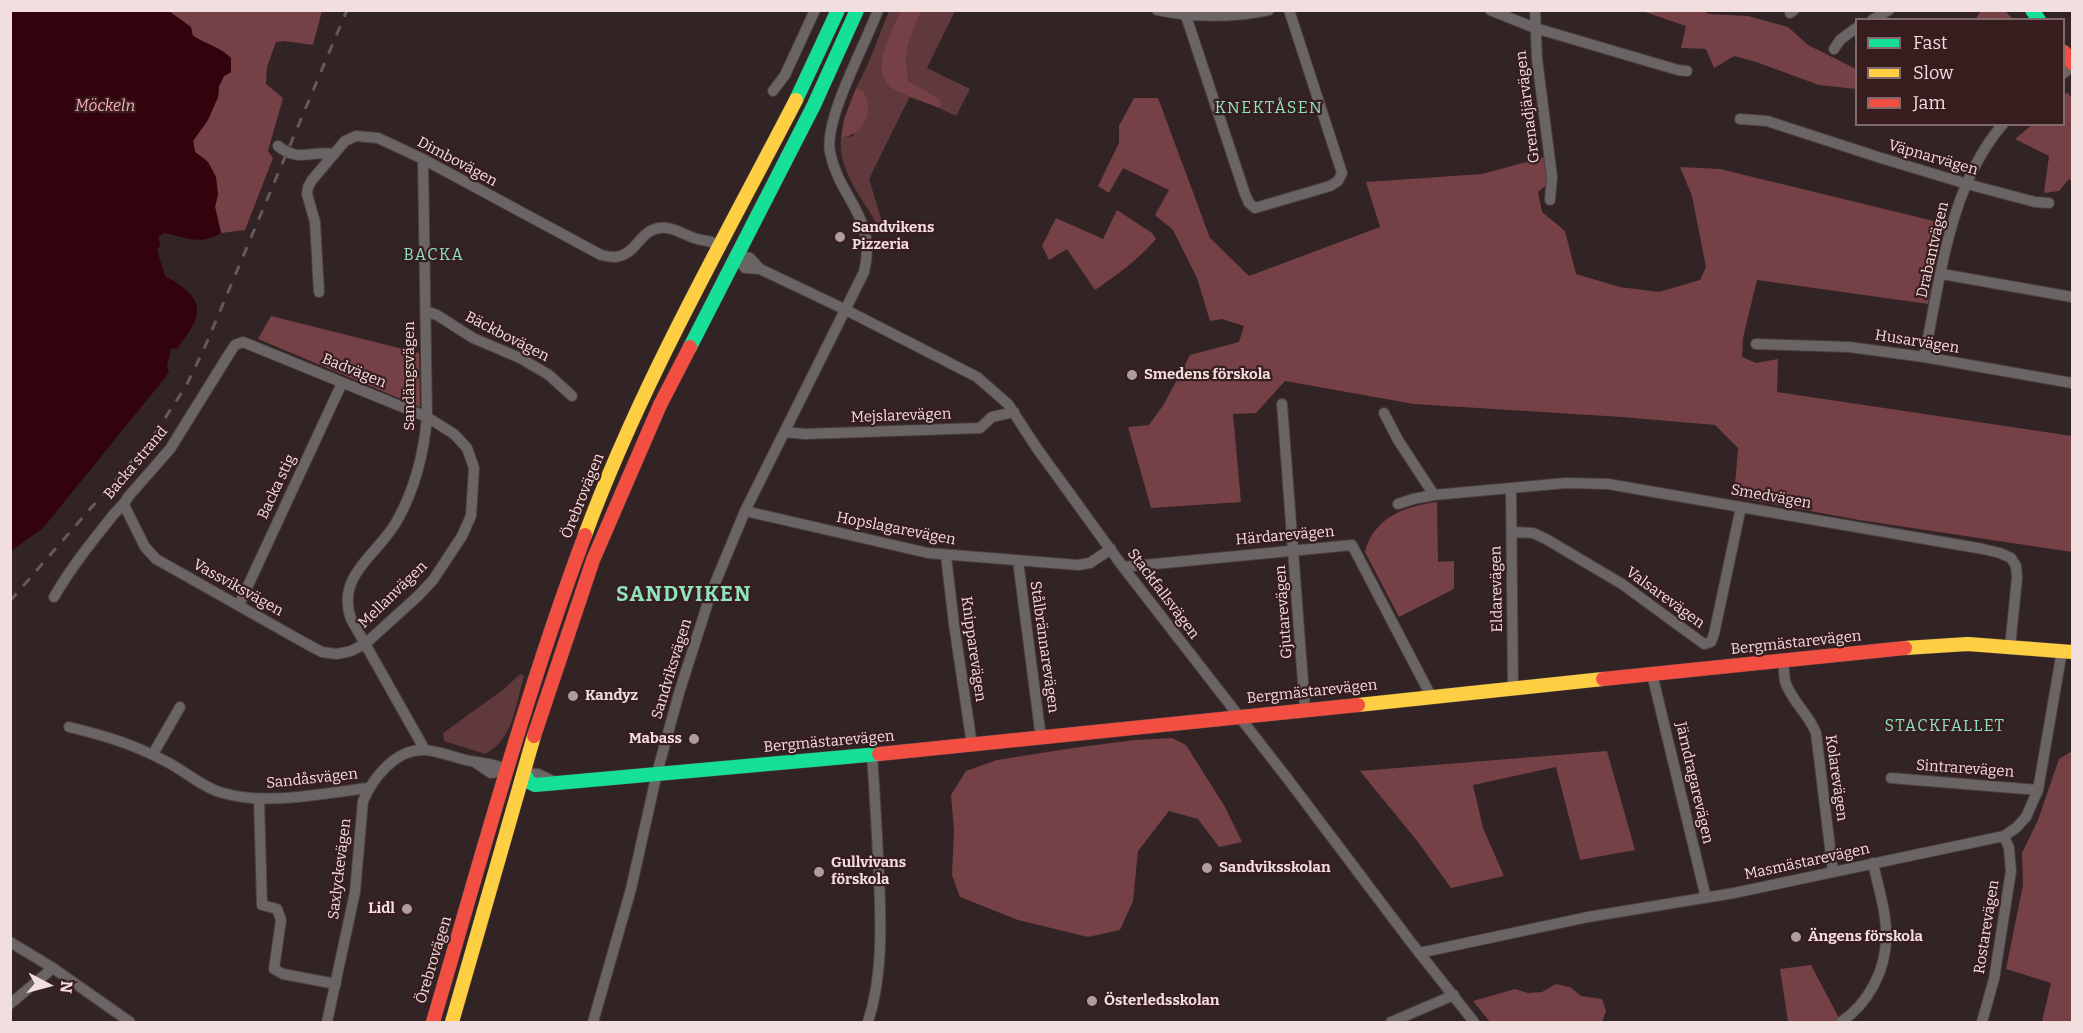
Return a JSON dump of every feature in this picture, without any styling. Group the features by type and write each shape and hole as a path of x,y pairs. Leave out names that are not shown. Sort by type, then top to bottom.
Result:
{"main road":[{"name":"Örebrovägen","path":"433,1023 551,626 594,510 664,356 813,68 838,10"},
{"path":"452,1023 524,773 559,659 597,550 660,405 814,105 848,35 857,10"},
{"path":"719,248 735,255"},
{"name":"Bergmästarevägen","path":"524,773 529,782 535,785 972,746 1431,696 1951,644 2067,651"},
{"path":"507,770 524,773"}],"street":[{"path":"774,91 785,75 815,10"},
{"name":"Sandviksvägen","path":"593,1023 631,889 657,773 679,693 711,593 745,511 864,272 868,255 867,236 860,214 836,170 830,152 829,134 835,113 878,10"},
{"path":"1157,10 1186,16 1225,17 1269,10"},
{"path":"1186,16 1241,183 1249,203 1255,208 1330,186 1338,181 1342,173 1289,10"},
{"path":"1490,10 1535,28 1687,71"},
{"name":"Grenadjärvägen","path":"1535,10 1541,98 1552,177 1550,200"},
{"path":"1875,18 1889,10"},
{"path":"1834,49 1840,40 1855,29"},
{"name":"Väpnarvägen","path":"1740,119 1767,121 1967,184 2035,202 2049,203"},
{"name":"Drabantvägen","path":"1924,357 1952,228 1978,158 2002,126"},
{"name":"Dimbovägen","path":"319,292 315,222 307,194 308,187 345,141 356,136 378,138 423,159 601,255 616,257 629,252 645,233 656,228 669,228 698,240 708,239 719,248"},
{"path":"278,146 296,156 303,157 322,152 334,154"},
{"name":"Sandängsvägen","path":"423,159 427,417 425,439 420,462 399,519 358,571 349,587 347,608 425,750"},
{"name":"Stackfallsvägen","path":"735,255 745,268 760,268 977,377 1008,404 1036,447 1123,567 1474,1023"},
{"path":"1942,274 2073,297"},
{"name":"Bäckbovägen","path":"425,311 436,315 473,339 520,357 549,375 572,396"},
{"name":"Badvägen","path":"236,345 243,342 427,417 454,434 467,448 474,468"},
{"name":"Husarvägen","path":"1756,344 1849,347 1924,357 2073,383"},
{"name":"Backa strand","path":"54,597 65,577 112,515 124,505 128,497 170,449 236,345"},
{"name":"Backa stig","path":"239,605 342,383"},
{"name":"Gjutarevägen","path":"1282,404 1305,710"},
{"name":"Mejslarevägen","path":"784,432 806,434 980,428 992,417 1014,412"},
{"path":"1384,413 1398,440 1434,495"},
{"name":"Mellanvägen","path":"365,644 418,596 448,559 471,516 474,468"},
{"name":"Smedvägen","path":"1398,504 1434,495 1566,483 1608,484 1983,549 2011,558 2016,566 2017,578 2010,647"},
{"name":"Eldarevägen","path":"1511,489 1513,688"},
{"name":"Vassviksvägen","path":"124,505 145,547 156,559 322,651 337,654 351,651 365,644"},
{"name":"Valsarevägen","path":"1512,532 1533,533 1591,565 1622,584 1704,644 1711,642 1714,634 1741,507"},
{"name":"Hopslagarevägen","path":"745,511 910,550 946,556 1078,565 1090,563 1111,549"},
{"name":"Härdarevägen","path":"1123,567 1352,544 1431,696"},
{"name":"Knipparevägen","path":"946,556 972,746"},
{"name":"Stålbrännarevägen","path":"1018,561 1041,738"},
{"name":"Masmästarevägen","path":"1419,953 1588,917 1706,898 2004,836 2026,817 2038,790 2067,651"},
{"name":"Kolarevägen","path":"1783,661 1785,681 1816,733 1833,872"},
{"name":"Järndragarevägen","path":"1652,674 1706,898"},
{"path":"153,754 180,707"},
{"name":"Sandåsvägen","path":"69,727 115,738 153,754 220,793 259,799 368,788"},
{"path":"425,750 475,762 491,773 507,770"},
{"name":"Saxlyckevägen","path":"327,1023 355,892 363,801 368,788 396,759 410,752 425,750"},
{"path":"868,1023 879,973 881,916 872,755"},
{"name":"Sintrarevägen","path":"1891,778 2038,790"},
{"name":"Sandåsvägen","path":"259,799 262,905 278,909 281,920 274,969 284,974 336,984"},
{"name":"Rostarevägen","path":"1982,1023 1994,979 2011,872 2009,848 2004,836"},
{"path":"1841,1023 1856,1011 1868,996 1875,983 1885,948 1885,920 1873,863"},
{"path":"10,942 53,968 130,1023"},
{"path":"10,1004 53,968"},
{"path":"1391,1023 1454,995"}],"shaded area":[{"path":"901,10 921,11 908,45 907,71 909,81 940,100 939,108 897,91 885,81 882,71 884,50"},
{"path":"1981,10 2005,11 2012,18 1977,18"},
{"path":"169,11 322,11 313,45 276,42 267,67 266,84 283,98 268,151 273,158 245,230 221,233 215,207 218,194 208,162 195,152 193,141 208,119 224,76 231,72 231,58 193,35"},
{"path":"889,11 901,11 884,51 900,93 910,96 869,179 883,225 881,227 878,226 847,173 843,162 841,138 853,136 863,91 856,88"},
{"path":"921,11 955,11 927,68 970,89 956,116 939,108 941,106 911,82 907,75 905,57 907,47"},
{"path":"1642,11 1703,11 1709,14 1748,16 1788,27 1808,45 1855,68 1855,89 1819,85 1734,56 1714,68 1706,49 1681,48 1686,26"},
{"path":"856,88 863,91 866,99 868,107 865,121 856,132 841,138 844,119"},
{"path":"2067,92 2072,98 2072,182 2069,179 2059,191 2044,193 2049,156 2015,139 2031,126 2065,126 2065,95"},
{"path":"1134,98 1158,98 1210,238 1249,276 1380,227 1366,182 1482,174 1545,157 1549,183 1538,192 1542,212 1565,231 1576,274 1620,287 1659,292 1700,280 1706,267 1692,196 1680,167 1720,169 1942,223 1928,304 1757,280 1743,338 1742,357 1756,363 1778,359 1777,392 2072,436 2072,552 1859,520 1734,497 1738,448 1715,425 1414,404 1285,381 1256,413 1233,414 1241,502 1151,508 1128,427 1149,425 1164,404 1190,355 1239,342 1244,326 1222,319 1210,321 1197,278 1173,230 1155,215 1169,190 1123,168 1109,193 1098,186 1119,143 1119,126"},
{"path":"1117,210 1152,233 1156,239 1111,279 1095,290 1067,249 1049,260 1042,246 1056,218 1103,239"},
{"path":"271,316 419,353 420,407 258,339"},
{"path":"1437,502 1438,562 1454,561 1454,589 1399,617 1365,552 1375,530 1383,522 1402,511"},
{"path":"520,674 524,676 516,709 508,731 494,748 485,754 444,741 443,733 504,689"},
{"path":"1172,738 1186,745 1225,807 1242,842 1219,847 1198,819 1169,811 1138,851 1133,901 1120,930 1088,937 1018,920 960,897 952,875 954,830 951,795 966,771 997,760 1135,740"},
{"path":"1607,751 1635,850 1580,860 1556,767 1473,785 1483,828 1504,876 1451,888 1418,842 1360,771"},
{"path":"2072,751 2072,1022 2042,1022 2051,983 2006,969 2023,885 2022,853 2038,820 2059,759"},
{"path":"1811,965 1840,1020 1788,1022 1780,969"},
{"path":"1556,984 1570,987 1581,996 1602,999 1606,1011 1602,1022 1490,1022 1473,1001 1515,989 1528,993 1542,992"}],"water":[{"name":"Möckeln","path":"11,10 169,11 191,27 193,36 227,54 231,58 231,72 224,76 208,120 193,141 195,152 208,162 216,177 218,194 215,207 221,233 199,240 164,233 158,237 160,246 157,250 165,276 185,289 195,301 197,315 194,323 178,348 171,349 167,366 169,372 164,379 43,528 11,551"}],"railway":[{"path":"10,601 152,438 186,386 204,349 347,10"}],"traffic: fast":[{"path":"796,100 838,10"},
{"path":"690,347 814,105 857,10"},
{"path":"2032,10 2038,18"},
{"path":"524,773 529,782 535,785 879,754"}],"traffic: slow":[{"path":"585,535 631,423 657,369 796,100"},
{"path":"1905,648 1968,644 2072,652"},
{"path":"1358,705 1603,679"},
{"path":"452,1022 534,736"}],"traffic: jam":[{"path":"2065,53 2072,63"},
{"path":"534,736 593,560 660,405 690,347"},
{"path":"433,1022 523,716 585,535"},
{"path":"1603,679 1905,648"},
{"path":"879,754 1358,705"}],"place":[{"name":"Sandvikens Pizzeria","path":"840,237"},
{"name":"Smedens förskola","path":"1132,375"},
{"name":"Kandyz","path":"573,696"},
{"name":"Mabass","path":"694,739"},
{"name":"Sandviksskolan","path":"1207,868"},
{"name":"Gullvivans förskola","path":"819,872"},
{"name":"Lidl","path":"407,909"},
{"name":"Ängens förskola","path":"1796,937"},
{"name":"Österledsskolan","path":"1092,1001"}],"district":[{"name":"KNEKTÅSEN","path":"1269,109"},
{"name":"BACKA","path":"434,256"},
{"name":"SANDVIKEN","path":"684,595"},
{"name":"STACKFALLET","path":"1945,727"}]}
